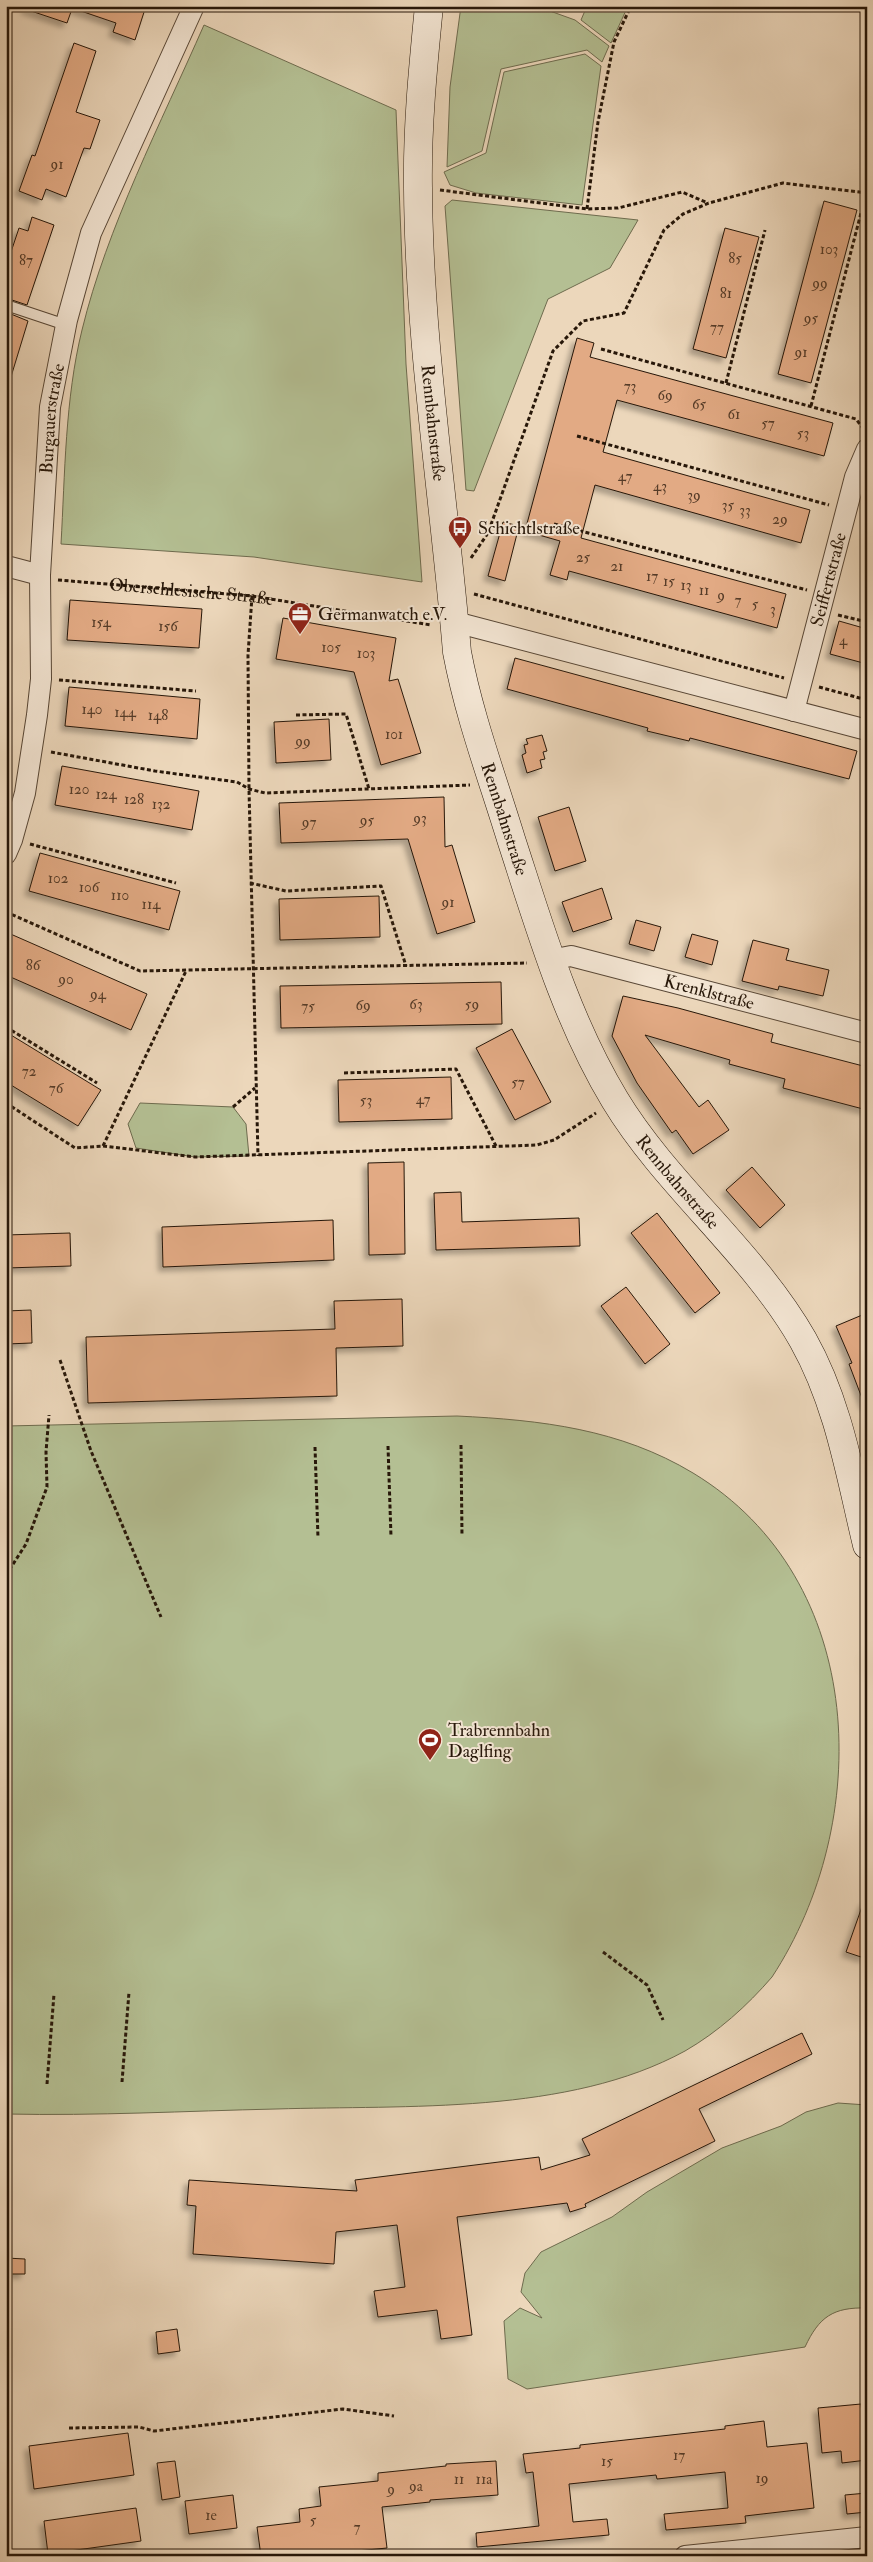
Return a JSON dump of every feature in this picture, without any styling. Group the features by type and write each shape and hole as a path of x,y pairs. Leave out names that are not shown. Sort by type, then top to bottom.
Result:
{"street":[{"name":"Burgauerstraße","path":"9,847 33,748 41,679 40,576 50,407 66,325 91,232 194,6"},
{"name":"Rennbahnstraße","path":"429,6 421,83 418,188 422,286 446,624 493,782 550,960 577,1028 616,1101 646,1145 745,1259 802,1338 824,1379 839,1423 867,1545"},
{"name":"Seiffertstraße","path":"794,711 854,477 867,449"},
{"path":"6,566 40,576"},
{"path":"446,624 867,730"},
{"name":"Krenklstraße","path":"550,960 570,956 867,1032"},
{"path":"685,2556 867,2537"}],"lane":[{"path":"6,305 66,325"}],"path":[{"path":"587,209 598,122 614,42 630,6"},
{"path":"466,565 488,533 553,351 583,321 624,313 664,230 683,214 709,203 783,183 867,193"},
{"path":"418,188 587,209 618,208 682,192 709,203"},
{"path":"811,406 861,213"},
{"path":"726,383 765,230"},
{"path":"601,348 856,419 867,434"},
{"path":"577,436 846,510"},
{"path":"554,524 823,603 867,622"},
{"name":"Oberschlesische Straße","path":"40,576 61,581 252,596 446,624"},
{"path":"468,593 867,700"},
{"path":"252,596 248,655 250,883 258,1156"},
{"path":"41,679 196,691"},
{"path":"296,715 346,714 369,789"},
{"path":"33,748 155,771 237,782 249,789 265,793 476,785 493,782"},
{"path":"9,847 176,883"},
{"path":"250,883 286,891 381,886 406,966"},
{"path":"6,912 140,971 406,966 550,960"},
{"path":"103,1146 186,971"},
{"path":"6,1028 97,1083"},
{"path":"344,1073 456,1069 496,1146"},
{"path":"233,1107 256,1087"},
{"path":"6,1103 75,1148 103,1146 195,1157 536,1145 554,1140 616,1101"},
{"path":"60,1360 91,1451 161,1617"},
{"path":"6,1575 26,1544 47,1487 46,1452 49,1415"},
{"path":"461,1445 462,1536"},
{"path":"388,1446 391,1537"},
{"path":"315,1447 318,1538"},
{"path":"603,1952 647,1985 663,2020"},
{"path":"122,2082 129,1992"},
{"path":"46,2084 54,1994"},
{"path":"69,2428 140,2427 154,2431 343,2409 394,2416"}],"green space":[{"path":"461,6 536,6 575,20 609,46 602,62 587,50 501,69 482,151 447,167 450,87"},
{"path":"587,6 628,6 611,43 581,20"},
{"path":"204,25 396,110 406,364 422,582 254,557 61,544 69,410 76,356 82,330 93,291 120,214"},
{"path":"585,54 601,66 582,205 476,193 450,185 444,172 486,153 504,72"},
{"path":"452,200 638,220 610,268 548,299 474,491 466,490 445,206"},
{"path":"140,1103 233,1107 246,1124 249,1156 195,1157 136,1148 128,1124"},
{"name":"Trabrennbahn Daglfing","path":"457,1416 519,1420 579,1430 637,1446 665,1458 693,1473 751,1519 794,1575 822,1639 837,1707 838,1778 827,1848 805,1916 772,1977 732,2018 709,2036 685,2051 639,2072 590,2086 539,2096 432,2106 107,2114 6,2114 6,1426"},
{"path":"838,2103 867,2105 867,2308 845,2309 828,2316 816,2328 805,2347 527,2389 508,2379 504,2321 520,2308 542,2318 521,2292 525,2273 541,2252 612,2217 647,2192 722,2148 781,2126 806,2112"}],"building":[{"path":"26,6 73,6 67,23 25,9"},
{"path":"75,6 146,6 135,40 113,32 116,23 75,9"},
{"path":"74,43 96,51 76,112 100,120 90,149 84,148 66,197 46,189 42,200 19,191 32,155 35,156"},
{"path":"824,201 857,210 811,383 778,374"},
{"path":"32,217 54,225 27,305 6,298 6,253 10,255 19,228 28,231"},
{"path":"725,228 759,237 726,358 693,349"},
{"path":"6,312 28,321 10,380 6,379"},
{"path":"577,338 594,343 590,357 833,423 824,456 617,400 603,452 810,510 801,543 595,485 581,538 786,594 777,628 569,571 567,580 550,575 560,541 525,531"},
{"path":"503,522 519,526 505,581 488,576"},
{"path":"70,600 202,609 199,648 67,640"},
{"path":"283,618 396,638 389,681 398,679 421,753 381,765 354,672 276,659"},
{"path":"839,621 867,629 867,664 830,654"},
{"path":"515,658 857,751 849,779 690,738 689,741 647,731 648,728 507,689"},
{"path":"69,687 200,699 197,739 65,726"},
{"path":"329,719 331,760 276,763 274,722"},
{"path":"542,735 547,751 543,752 545,759 540,760 542,768 527,773 522,755 526,753 524,745 528,744 526,739"},
{"path":"62,766 199,791 192,830 55,805"},
{"path":"444,797 445,847 452,845 475,922 437,934 408,839 281,843 279,803"},
{"path":"569,807 586,861 555,871 538,817"},
{"path":"40,853 180,891 169,930 29,891"},
{"path":"602,888 612,919 573,932 562,902"},
{"path":"379,896 380,937 280,940 279,899"},
{"path":"636,920 661,927 654,951 629,944"},
{"path":"6,932 147,994 131,1030 6,975"},
{"path":"692,934 718,941 712,965 685,957"},
{"path":"753,940 789,949 786,960 829,970 823,996 779,986 778,990 742,981"},
{"path":"501,982 502,1024 281,1028 280,986"},
{"path":"623,996 678,1008 773,1034 771,1042 867,1067 867,1110 783,1088 785,1079 729,1064 730,1060 645,1035 699,1107 708,1100 729,1130 693,1154 676,1130 672,1133 637,1083 612,1036"},
{"path":"512,1029 551,1102 515,1120 476,1048"},
{"path":"6,1032 101,1090 78,1126 6,1082"},
{"path":"451,1077 452,1119 339,1122 338,1080"},
{"path":"404,1162 405,1254 369,1255 368,1163"},
{"path":"752,1167 785,1205 760,1228 726,1190"},
{"path":"461,1192 462,1222 579,1218 580,1246 436,1250 434,1193"},
{"path":"657,1213 720,1293 695,1313 631,1233"},
{"path":"333,1220 334,1260 163,1267 162,1227"},
{"path":"70,1233 71,1266 6,1268 6,1235"},
{"path":"626,1287 670,1344 645,1364 601,1306"},
{"path":"402,1299 403,1346 336,1348 337,1396 88,1403 86,1337 335,1329 334,1301"},
{"path":"31,1310 32,1343 6,1344 6,1311"},
{"path":"867,1313 867,1406 865,1406 849,1364 852,1363 836,1326"},
{"path":"864,1901 867,1901 867,1950 864,1958 846,1952"},
{"path":"802,2033 812,2054 699,2109 715,2141 585,2204 586,2207 570,2212 567,2203 457,2217 472,2335 441,2339 437,2310 378,2317 374,2291 405,2287 397,2225 336,2232 334,2264 193,2254 196,2206 187,2205 189,2180 357,2191 355,2180 539,2157 541,2170 590,2155 582,2139"},
{"path":"6,2258 25,2259 25,2274 6,2274"},
{"path":"177,2329 180,2351 158,2354 156,2332"},
{"path":"861,2404 867,2460 842,2463 841,2451 822,2453 818,2408"},
{"path":"764,2421 767,2447 807,2443 814,2508 745,2516 746,2523 666,2530 664,2514 728,2508 725,2472 657,2479 656,2475 569,2484 573,2522 607,2519 609,2535 477,2547 476,2533 539,2526 533,2472 526,2473 523,2454 580,2448 580,2445 725,2429 725,2426"},
{"path":"128,2433 134,2475 34,2489 29,2446"},
{"path":"175,2461 180,2497 162,2500 157,2463"},
{"path":"496,2461 498,2495 430,2500 430,2502 382,2507 387,2548 306,2556 261,2556 257,2527 300,2522 299,2509 321,2506 319,2487 378,2481 378,2473 446,2466 446,2464"},
{"path":"867,2493 867,2512 847,2514 845,2495"},
{"path":"233,2495 237,2528 189,2534 185,2501"},
{"path":"136,2508 141,2541 48,2554 44,2521"}],"place":[{"name":"Schichtlstraße","path":"460,549"},
{"name":"Germanwatch e.V.","path":"300,635"},
{"name":"Trabrennbahn Daglfing","path":"430,1761"}]}
